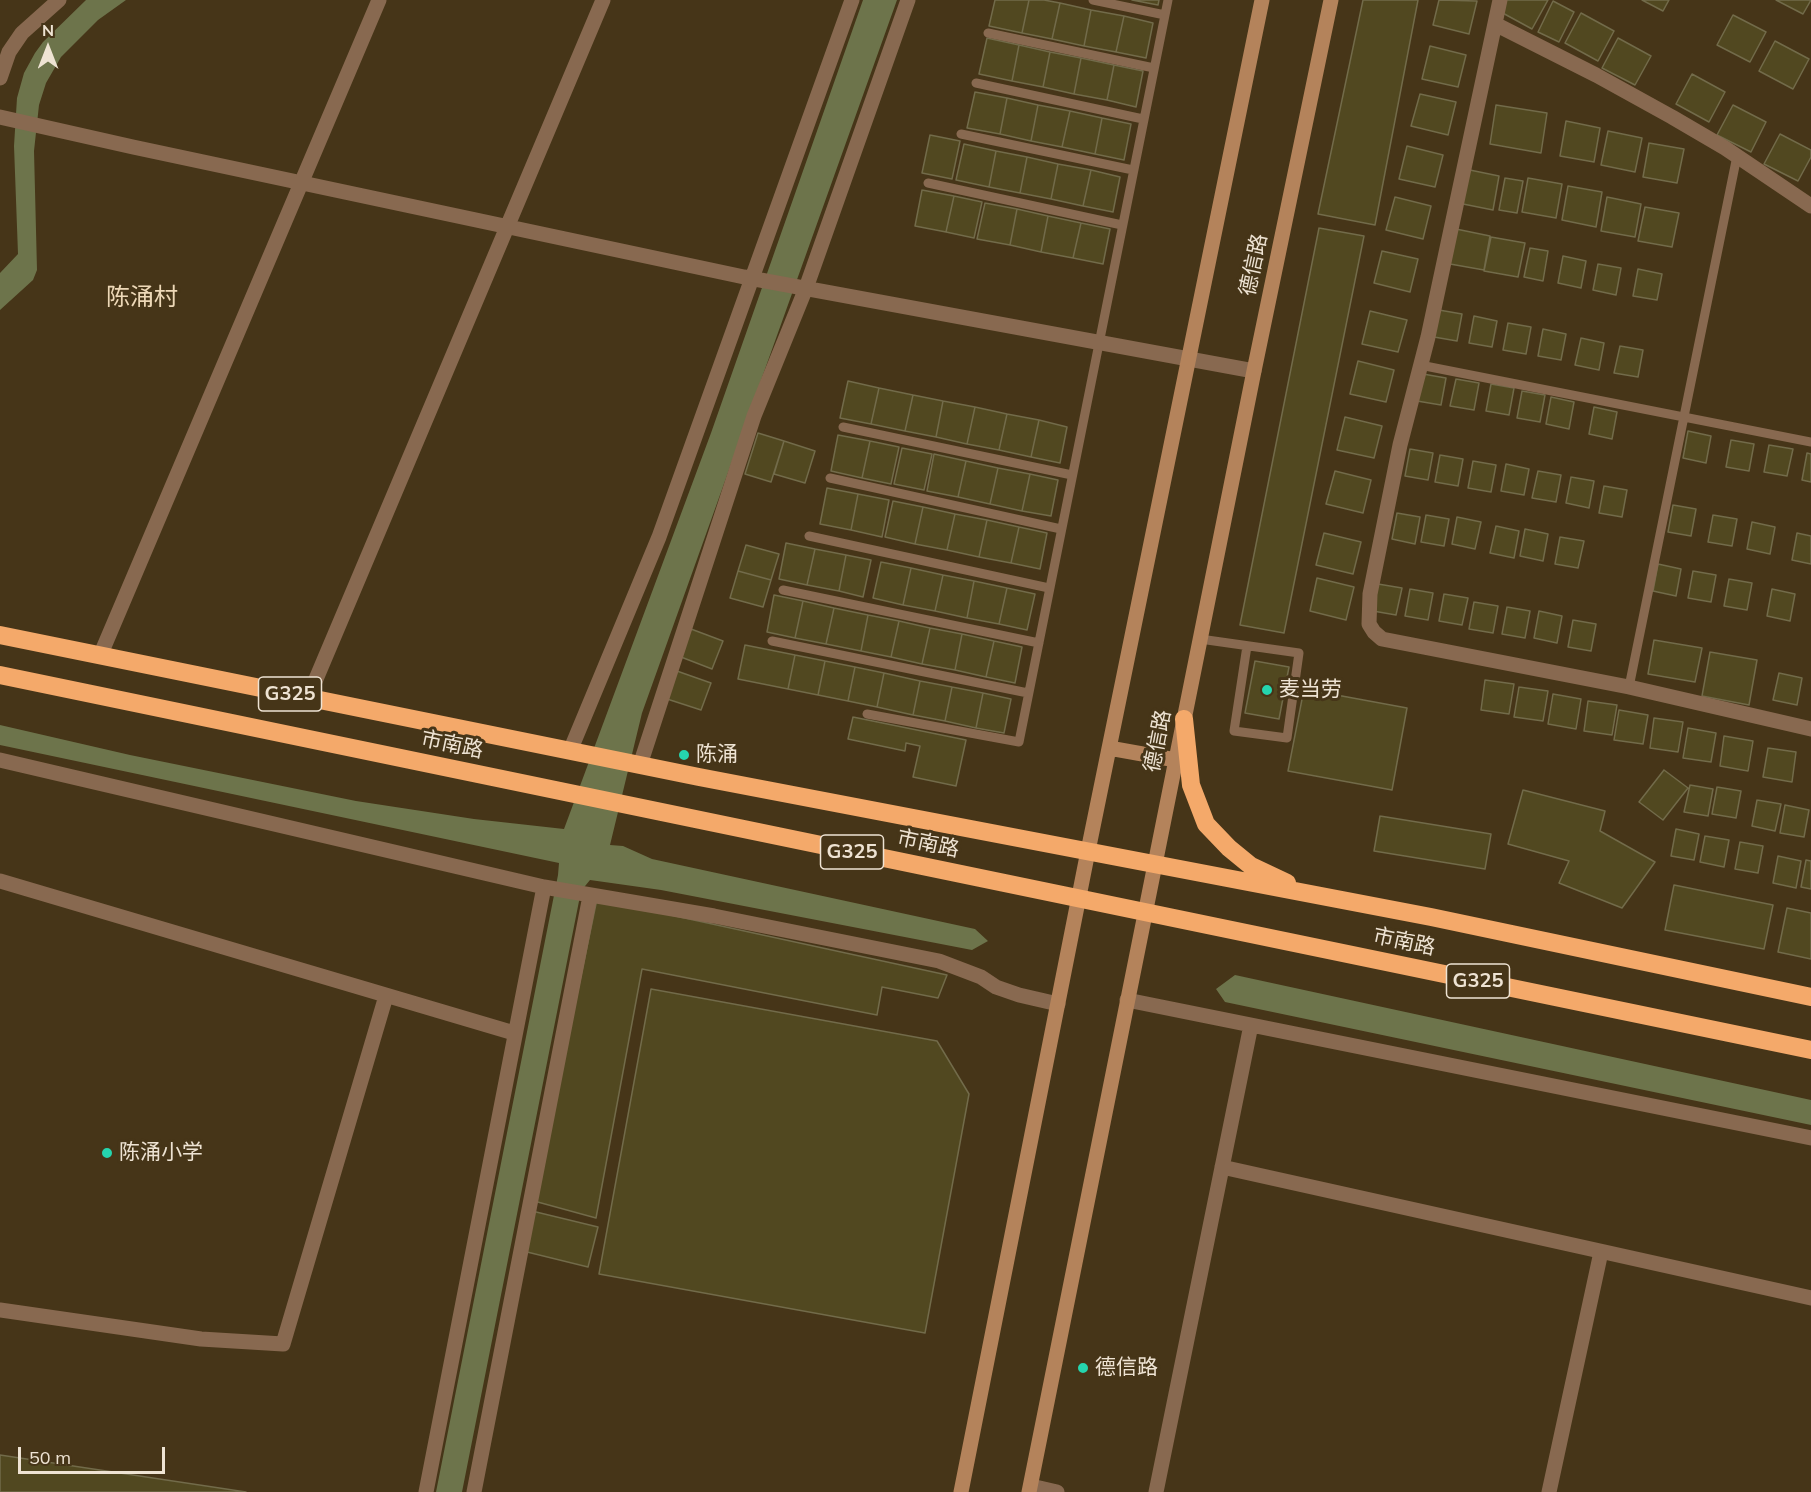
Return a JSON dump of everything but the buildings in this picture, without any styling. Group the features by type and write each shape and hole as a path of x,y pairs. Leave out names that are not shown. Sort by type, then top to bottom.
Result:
{"highway":[{"name":"市南路","path":"0,635 575,752 1431,917 1811,997"},
{"name":"市南路","path":"0,675 1811,1050"},
{"path":"1184,719 1191,785 1206,824 1229,848 1251,866 1313,895"}],"main road":[{"path":"961,1492 1001,1282 1262,0"},
{"name":"德信路","path":"1030,1489 1254,371 1331,0"},
{"path":"1109,748 1176,760"}],"street":[{"path":"0,78 9,52 22,33 59,0"},
{"path":"100,656 380,0"},
{"path":"308,698 603,0"},
{"path":"575,752 757,279 852,0"},
{"path":"638,764 754,416 908,0"},
{"path":"1500,0 1420,365 1400,445 1370,594 1369,624 1382,639 1629,687 1811,729"},
{"path":"1495,24 1606,81 1737,156 1811,206"},
{"path":"2,117 301,183 757,279 1254,371"},
{"path":"0,760 548,888 714,916 939,961 981,977 996,987 1018,995 1058,1004"},
{"path":"0,881 514,1033"},
{"path":"426,1492 514,1033 548,888"},
{"path":"474,1492 586,895"},
{"path":"0,1310 201,1339 283,1344 386,996"},
{"path":"1127,1000 1811,1138"},
{"path":"1156,1492 1251,1024"},
{"path":"1222,1167 1811,1298"},
{"path":"1549,1492 1601,1252"},
{"path":"1030,1489 1057,1492"}],"lane":[{"path":"1093,0 1164,15"},
{"path":"867,714 1019,742 1167,0"},
{"path":"988,33 1154,68"},
{"path":"976,83 1143,119"},
{"path":"961,134 1133,170"},
{"path":"1629,687 1737,156"},
{"path":"928,183 1122,225"},
{"path":"1420,365 1811,442"},
{"path":"843,427 1072,475"},
{"path":"830,478 1062,529"},
{"path":"808,536 1049,588"},
{"path":"783,590 1039,643"},
{"path":"1200,639 1299,653 1287,738 1234,731 1246,646"},
{"path":"772,641 1028,693"}],"shaded area":[{"path":"86,0 126,0 98,20 61,57 46,83 39,105 34,151 37,270 33,280 0,310 0,273 18,254 14,146 17,98 24,73 35,53 43,42"},
{"path":"863,0 897,0 642,713 610,845 623,846 652,859 975,929 988,941 972,950 661,890 590,880 581,891 462,1492 436,1492 559,863 0,745 0,725 130,755 356,801 474,819 564,829 711,433"},
{"path":"1235,975 1811,1100 1811,1125 1225,1002 1216,989"}],"place":[{"name":"麦当劳","path":"1267,690"},
{"name":"陈涌","path":"684,755"},
{"name":"陈涌小学","path":"107,1153"},
{"name":"德信路","path":"1083,1368"}],"district":[{"name":"陈涌村","path":"142,298"}]}
